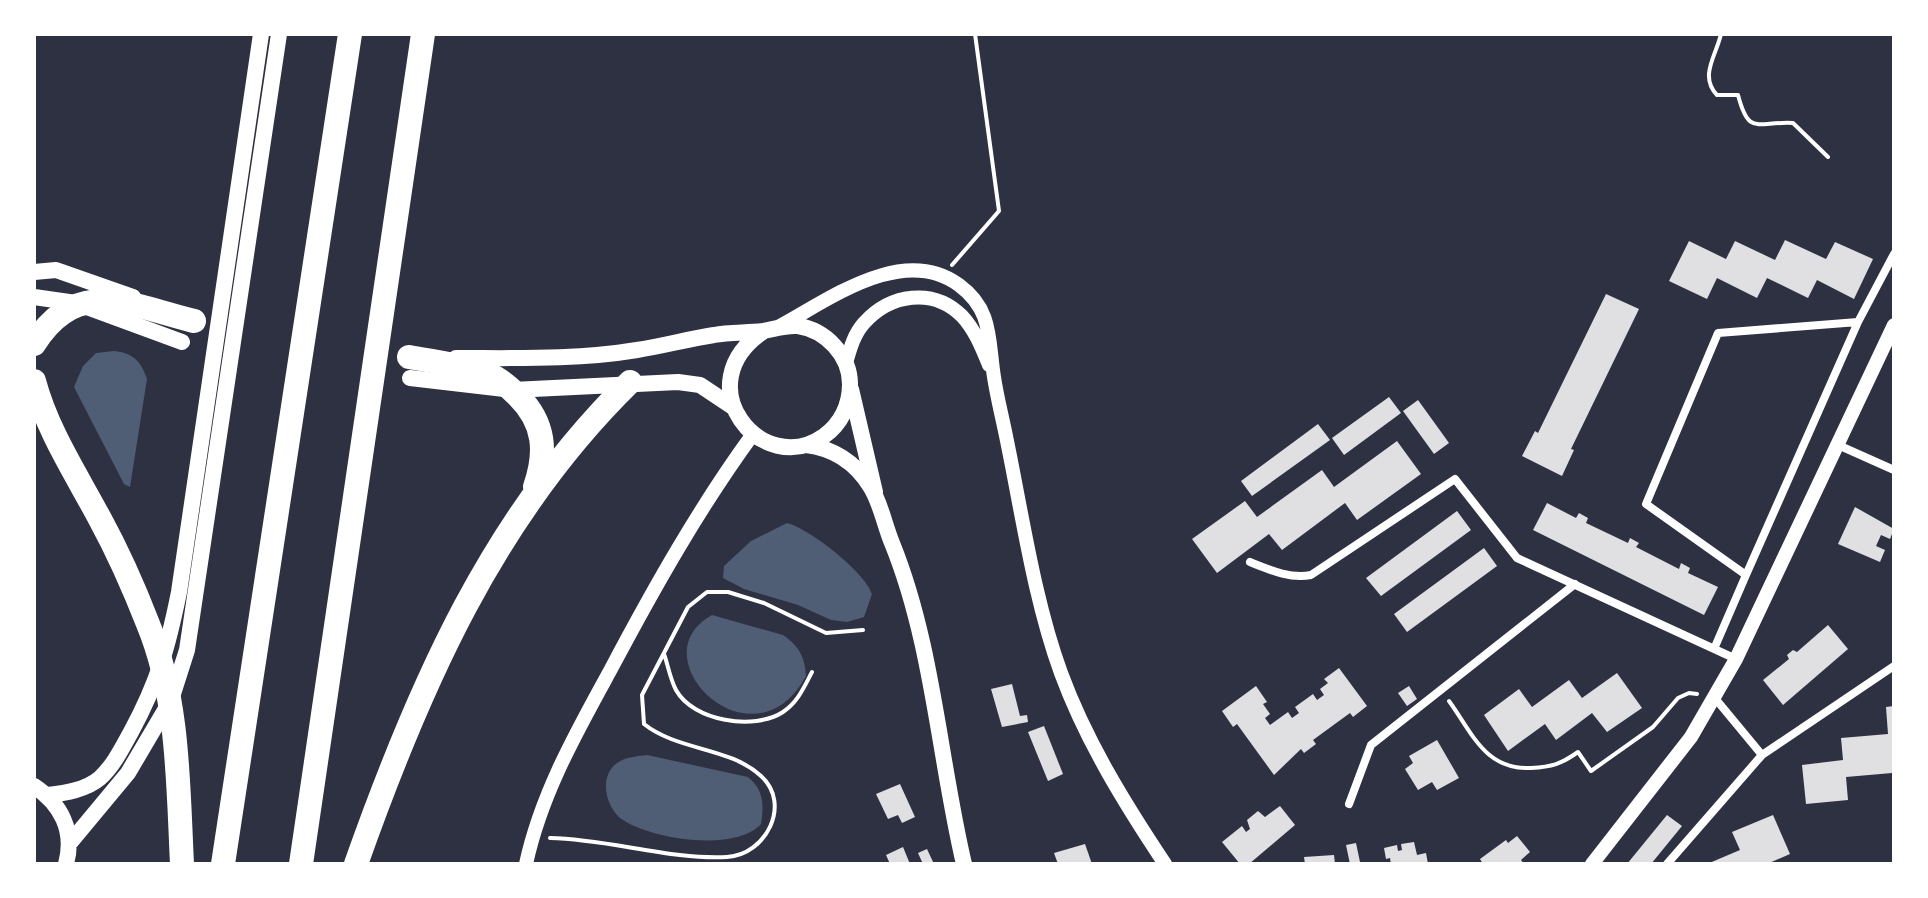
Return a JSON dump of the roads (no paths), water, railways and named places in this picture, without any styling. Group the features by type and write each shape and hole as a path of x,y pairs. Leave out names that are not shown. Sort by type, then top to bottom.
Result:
{"highway":[{"path":"223,864 350,34"},
{"path":"301,864 423,34"},
{"path":"34,344 58,315 76,303 96,298 188,332"},
{"path":"410,368 492,375 512,390 538,421 544,443 542,466 531,497"},
{"path":"34,381 56,438 102,524 149,626 165,678 177,760 182,864"},
{"path":"356,864 398,744 453,629 531,497 604,407 630,382"},
{"path":"34,440 43,446 102,524"}],"main road":[{"path":"41,791 73,792 98,780 114,762 155,688 179,592 261,34"},
{"path":"69,844 128,773 171,700 187,650 279,34"},
{"path":"34,272 56,270 188,332"},
{"path":"34,297 76,303"},
{"path":"410,368 565,358 635,350 716,334 800,326 819,333 835,346 846,363 876,497 897,555 919,633 964,864"},
{"path":"733,407 729,389 735,363 749,341 772,328"},
{"path":"512,390 630,382 700,385 733,407 753,434 777,445 828,448 851,465 876,497"},
{"path":"804,445 823,437 838,423 847,405 850,385"},
{"path":"41,791 63,817 69,844 66,864"}],"street":[{"path":"1714,649 1858,322 1894,254"},
{"path":"772,328 837,293 900,272 925,271 942,276 957,284 982,306 990,329 993,376 1046,617 1062,674 1105,768 1165,864"},
{"path":"846,363 862,325 896,300 915,295 941,301 962,316 977,337 993,376"},
{"path":"1746,575 1646,504 1718,333 1858,322"},
{"path":"1592,864 1691,737 1736,659 1894,325"},
{"path":"526,864 531,837 562,759 646,602 753,434"},
{"path":"1838,445 1894,470"},
{"path":"1250,562 1274,572 1300,577 1311,575 1455,479 1517,558 1736,659"},
{"path":"1349,804 1371,745 1575,584"},
{"path":"1667,864 1762,755 1894,666"},
{"path":"1712,699 1762,755"}],"water":[{"path":"114,351 135,359 147,379 130,487 124,484 74,387 83,366 96,353"},
{"path":"787,523 822,542 859,574 872,594 864,617 847,622 831,620 798,605 744,589 723,578 724,566 751,541"},
{"path":"712,615 783,635 793,643 803,658 806,676 784,703 759,713 733,711 711,698 694,679 687,656 692,634"},
{"path":"647,755 748,777 762,798 761,824 749,833 732,838 691,840 650,832 620,818 608,798 608,775 620,761"}]}
